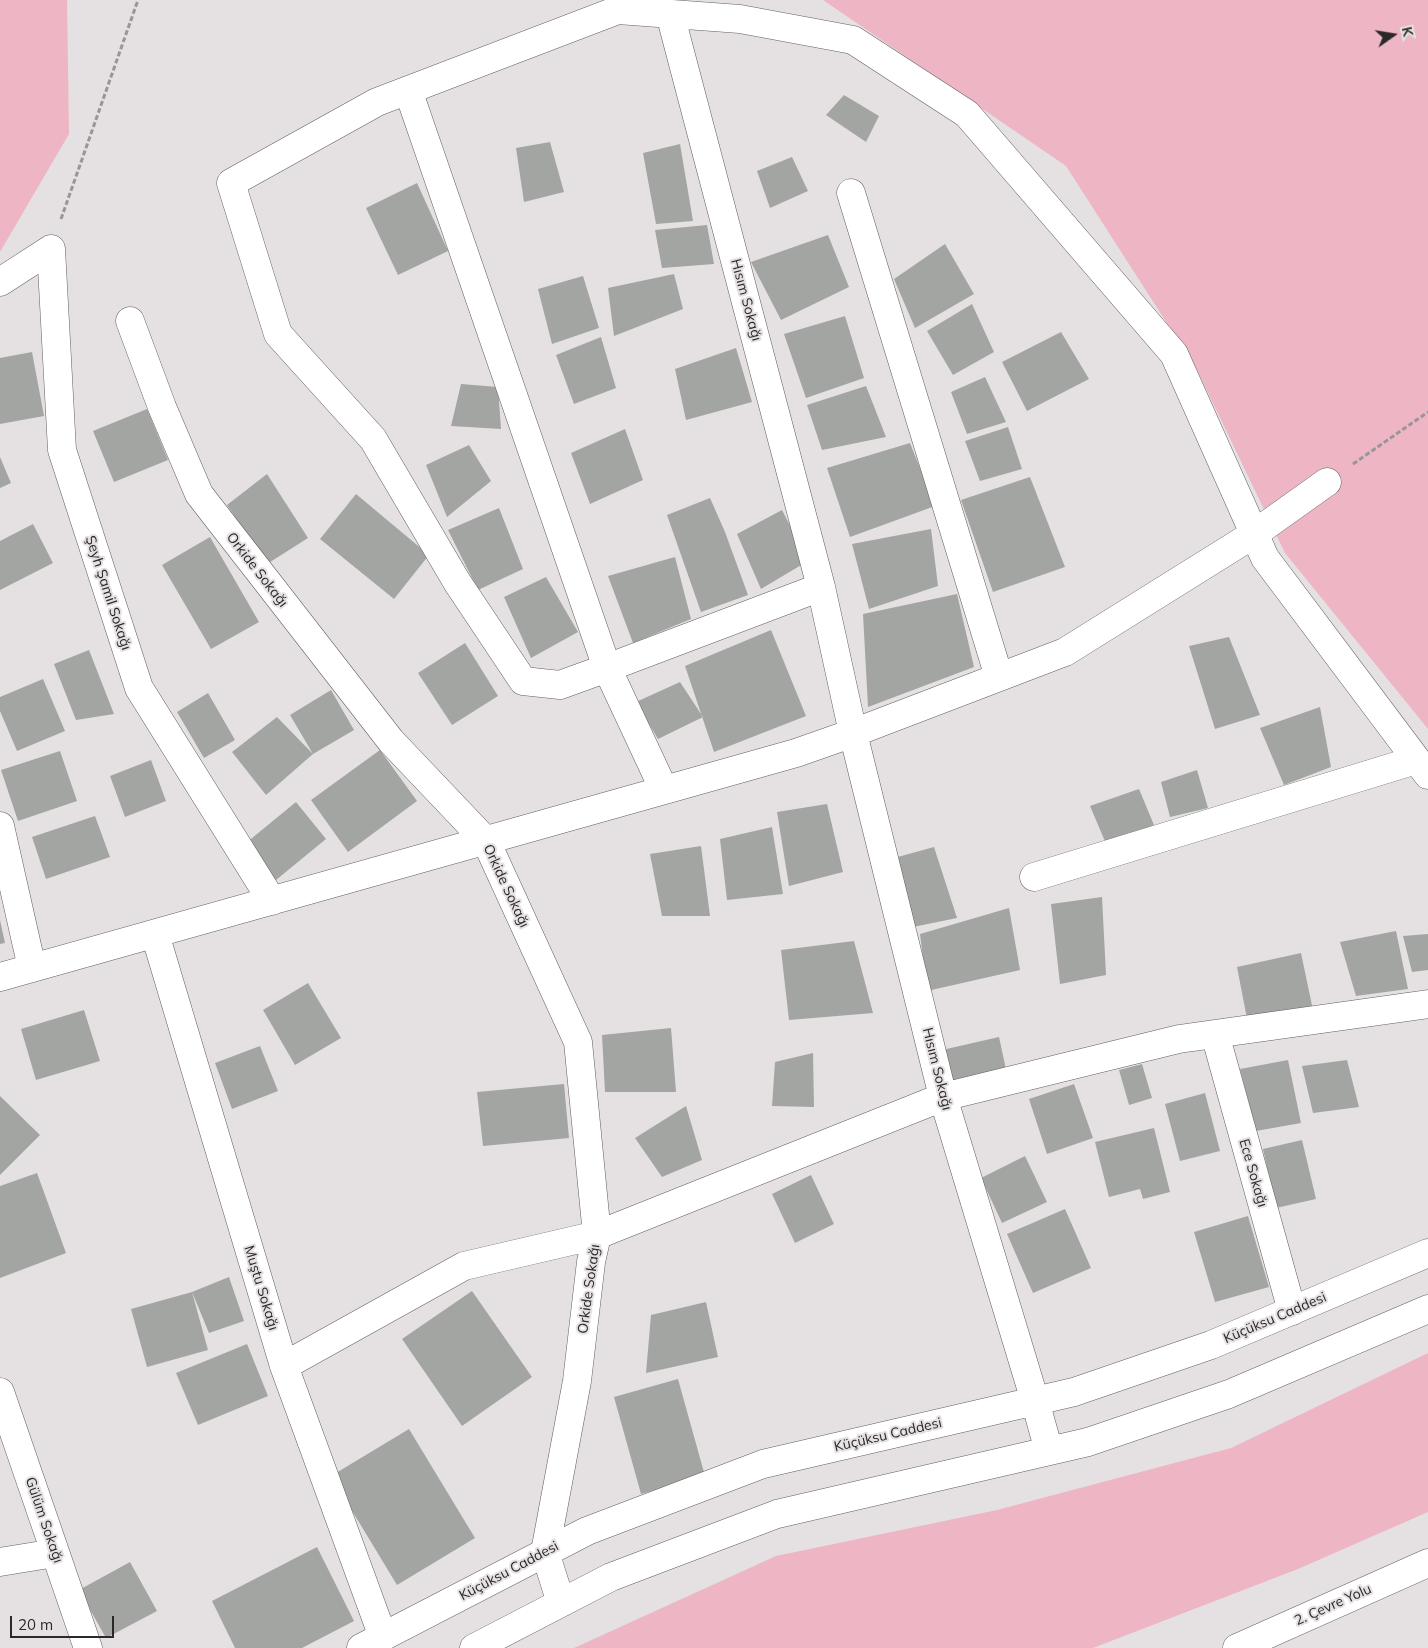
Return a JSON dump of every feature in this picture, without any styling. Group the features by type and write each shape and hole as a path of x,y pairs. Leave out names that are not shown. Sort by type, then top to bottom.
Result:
{"main road":[{"path":"821,587 560,685 523,681 457,582 373,439 278,334 231,183 377,102 618,10 740,19 853,40 967,114 1174,354 1265,558 1422,768 1034,877"},
{"name":"Hısım Sokağı","path":"670,14 821,587 853,733 943,1097 1035,1401 1048,1451"},
{"path":"408,90 607,668 664,790"},
{"path":"851,193 999,677"},
{"path":"0,282 51,249"},
{"name":"Şeyh Şamil Sokağı","path":"51,249 62,450 140,688 272,901"},
{"name":"Orkide Sokağı","path":"130,321 162,407 199,494 390,741 486,841 578,1042 597,1235 591,1262 577,1381 545,1552"},
{"path":"0,977 796,753 853,733 1065,652 1254,534 1327,482"},
{"path":"0,826 32,968"},
{"name":"Muştu Sokağı","path":"155,934 284,1366 372,1642"},
{"path":"284,1366 464,1266 597,1235 943,1097 1179,1039 1428,1004"},
{"name":"Ece Sokağı","path":"1215,1034 1292,1311"},
{"name":"Küçüksu Caddesi","path":"372,1642 587,1531 763,1464 1074,1392 1211,1346 1428,1253"},
{"path":"474,1648 611,1577 777,1514 1088,1442 1229,1394 1428,1309"},
{"name":"Gülüm Sokağı","path":"0,1392 88,1648"},
{"path":"545,1552 561,1603"},
{"path":"0,1562 55,1553"},
{"name":"2. Çevre Yolu","path":"1237,1648 1428,1563"}],"path":[{"path":"51,249 138,0"},
{"path":"1327,482 1428,412"}],"shaded area":[{"path":"0,0 67,0 69,134 0,252"},
{"path":"823,0 1428,0 1428,729 1285,553 1197,370 1066,166"},
{"path":"1428,1353 1428,1512 1298,1569 1093,1648 574,1648 776,1556 997,1510 1231,1448"}],"building":[{"path":"844,95 879,116 866,142 826,115"},
{"path":"550,142 564,192 524,202 516,148"},
{"path":"680,144 693,221 656,224 643,153"},
{"path":"792,157 808,191 770,208 757,171"},
{"path":"417,183 448,251 398,275 366,208"},
{"path":"707,225 714,264 662,268 655,230"},
{"path":"828,235 849,287 781,320 751,262"},
{"path":"945,244 974,294 915,328 894,279"},
{"path":"674,274 683,309 614,336 608,288"},
{"path":"583,276 599,328 552,344 538,289"},
{"path":"972,304 994,352 953,375 927,331"},
{"path":"845,316 864,378 806,398 784,334"},
{"path":"1061,332 1089,379 1027,411 1002,362"},
{"path":"601,337 616,388 574,404 556,355"},
{"path":"736,348 752,402 686,420 675,369"},
{"path":"32,352 44,416 0,424 0,358"},
{"path":"985,377 1006,422 967,434 951,392"},
{"path":"461,384 498,387 501,429 451,426"},
{"path":"866,386 886,437 822,450 807,405"},
{"path":"147,409 168,460 114,482 93,431"},
{"path":"1008,427 1022,469 980,481 965,441"},
{"path":"625,429 643,480 590,504 571,453"},
{"path":"910,443 935,506 850,537 827,468"},
{"path":"469,445 491,481 447,517 426,465"},
{"path":"0,457 11,483 0,488"},
{"path":"267,474 308,538 267,564 227,505"},
{"path":"1030,477 1065,567 993,592 961,500"},
{"path":"356,494 429,555 394,599 320,539"},
{"path":"710,498 725,532 748,595 701,612 667,515"},
{"path":"499,508 523,569 478,590 448,530"},
{"path":"782,510 808,561 761,589 737,534"},
{"path":"33,524 53,563 0,590 0,541"},
{"path":"931,529 938,586 869,609 852,544"},
{"path":"210,537 259,622 211,649 162,565"},
{"path":"675,557 691,619 633,643 608,576"},
{"path":"546,577 578,632 531,658 504,597"},
{"path":"957,594 974,667 868,707 863,614"},
{"path":"771,630 806,716 714,752 685,666"},
{"path":"1229,637 1260,715 1215,729 1189,646"},
{"path":"465,643 498,696 452,725 418,673"},
{"path":"89,650 114,714 76,720 54,664"},
{"path":"43,679 65,731 17,751 0,711 0,697"},
{"path":"680,682 703,717 658,739 636,702"},
{"path":"331,690 354,730 313,754 290,715"},
{"path":"208,693 235,740 204,758 177,712"},
{"path":"1320,707 1331,767 1284,785 1260,728"},
{"path":"277,717 313,754 266,795 232,752"},
{"path":"380,750 417,801 348,852 311,800"},
{"path":"60,751 77,801 18,821 1,770"},
{"path":"151,760 166,801 125,817 110,776"},
{"path":"1197,770 1208,808 1170,817 1161,782"},
{"path":"1139,789 1154,825 1107,846 1090,806"},
{"path":"296,802 326,839 276,880 246,843"},
{"path":"827,804 843,872 789,886 777,812"},
{"path":"95,816 110,857 46,879 32,837"},
{"path":"772,827 783,894 727,900 720,839"},
{"path":"701,846 710,916 662,916 650,854"},
{"path":"934,847 957,918 913,927 894,858"},
{"path":"1102,897 1106,975 1060,984 1051,904"},
{"path":"1009,908 1020,970 927,991 920,934"},
{"path":"0,920 5,943 0,944"},
{"path":"1396,931 1408,989 1356,996 1340,942"},
{"path":"1428,934 1428,970 1412,972 1403,936"},
{"path":"854,941 873,1013 789,1020 781,950"},
{"path":"1301,953 1314,1015 1249,1029 1237,967"},
{"path":"308,983 341,1038 295,1065 263,1010"},
{"path":"84,1010 100,1061 36,1080 21,1029"},
{"path":"671,1028 676,1092 605,1092 602,1035"},
{"path":"999,1037 1007,1074 950,1083 942,1050"},
{"path":"260,1046 278,1091 232,1109 215,1063"},
{"path":"813,1053 814,1107 772,1106 775,1062"},
{"path":"1288,1060 1301,1123 1256,1131 1240,1069"},
{"path":"1347,1060 1359,1107 1313,1113 1302,1066"},
{"path":"1142,1064 1152,1098 1129,1105 1119,1070"},
{"path":"564,1084 569,1138 483,1146 477,1092"},
{"path":"1074,1084 1093,1138 1047,1154 1029,1099"},
{"path":"1205,1093 1220,1151 1180,1161 1165,1104"},
{"path":"0,1096 40,1135 0,1175"},
{"path":"686,1106 702,1160 662,1177 635,1138"},
{"path":"1154,1128 1170,1192 1143,1199 1140,1189 1109,1197 1095,1142"},
{"path":"1302,1140 1316,1199 1276,1208 1263,1149"},
{"path":"1025,1156 1047,1202 1002,1223 981,1178"},
{"path":"37,1173 66,1253 0,1278 0,1186"},
{"path":"811,1175 834,1224 795,1243 772,1194"},
{"path":"1065,1209 1091,1268 1033,1293 1007,1234"},
{"path":"1248,1216 1269,1287 1215,1302 1194,1232"},
{"path":"229,1277 244,1321 209,1333 192,1292"},
{"path":"472,1291 532,1377 462,1426 402,1339"},
{"path":"192,1292 208,1350 147,1367 131,1309"},
{"path":"706,1302 718,1357 646,1373 651,1315"},
{"path":"247,1344 268,1396 198,1425 176,1373"},
{"path":"678,1379 705,1476 641,1494 614,1397"},
{"path":"409,1429 475,1538 397,1585 331,1476"},
{"path":"317,1547 354,1621 302,1648 235,1648 212,1601"},
{"path":"130,1562 157,1611 106,1638 79,1590"}]}
